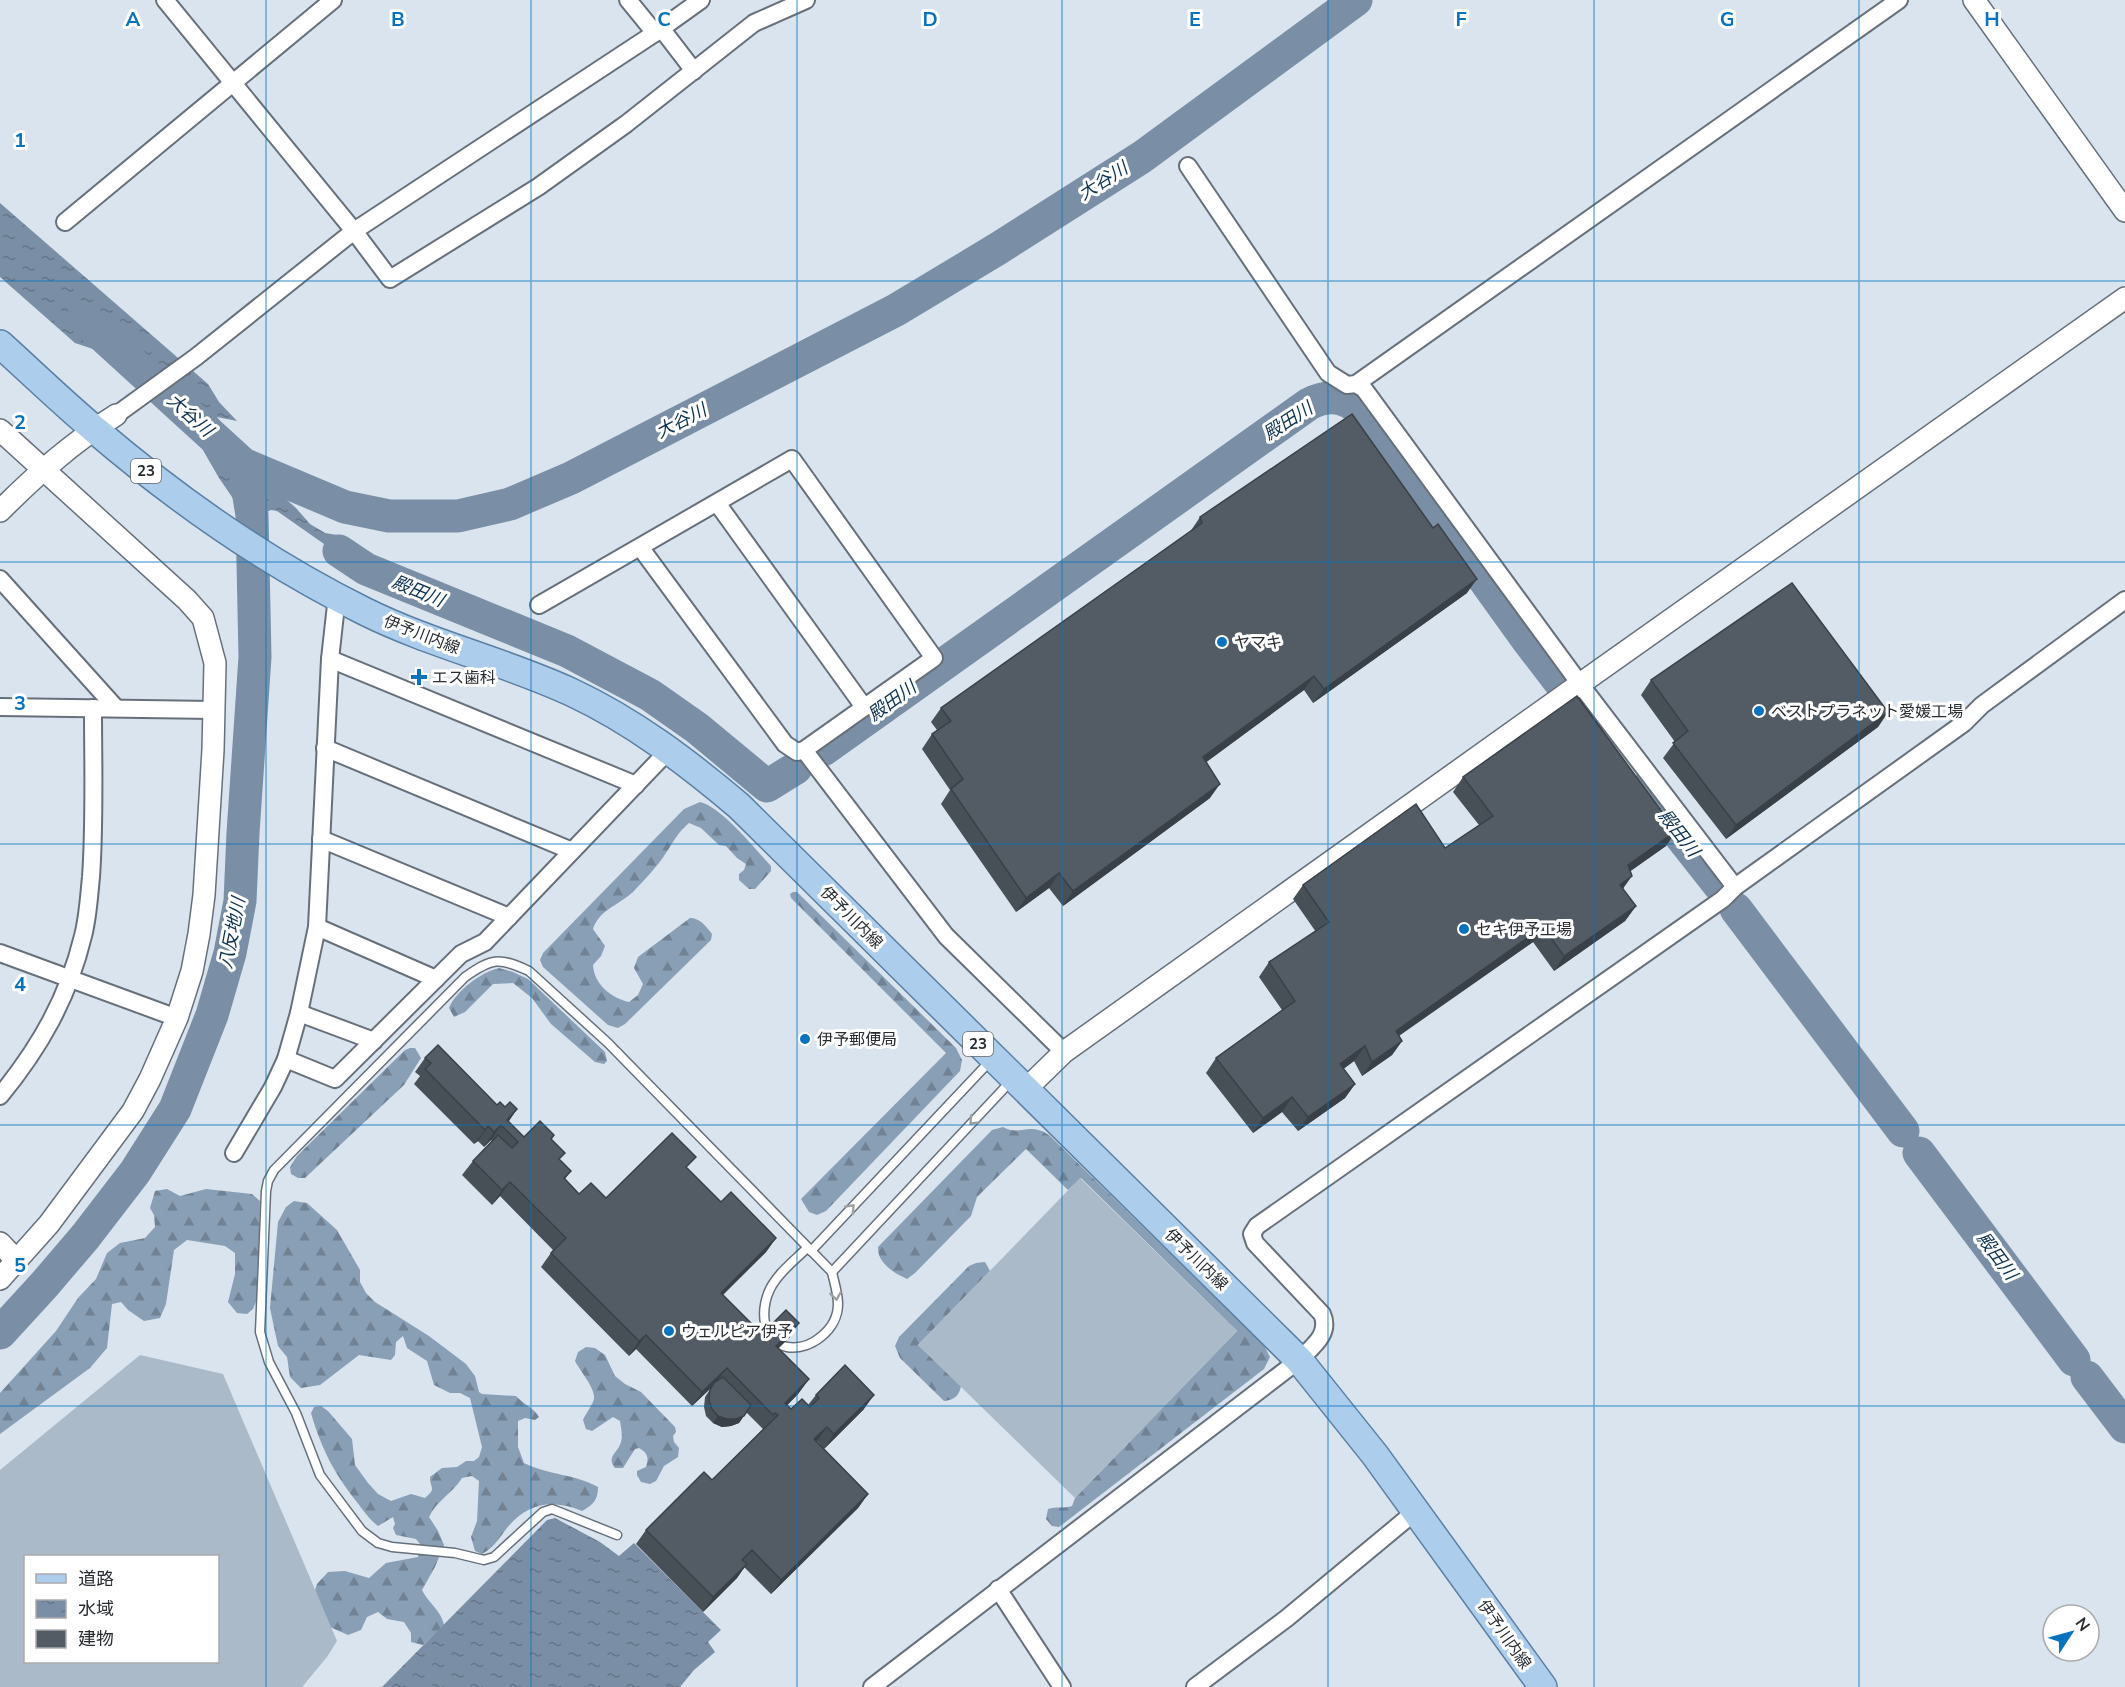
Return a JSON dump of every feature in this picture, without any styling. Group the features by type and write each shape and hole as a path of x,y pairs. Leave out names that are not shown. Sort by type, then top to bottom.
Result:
{"main road":[{"name":"伊予川内線","path":"0,344 94,429 162,484 281,566 366,612 569,692 608,711 669,750 715,785 772,836 1299,1360 1375,1455 1543,1687"}],"street":[{"path":"165,0 354,231 390,279 537,187 626,124 754,23 806,0"},
{"path":"65,222 333,0"},
{"path":"628,0 694,71"},
{"path":"0,511 42,469 196,357 354,231 658,31 701,0"},
{"path":"1188,166 1328,373 1347,385 1356,384 1899,0"},
{"path":"1974,0 2125,211"},
{"path":"1019,1084 2125,298"},
{"path":"1356,384 1364,389 1580,684 1735,886"},
{"path":"0,430 187,600 203,618 215,663 203,905 192,971 177,1018 133,1111 49,1224 0,1279"},
{"path":"539,605 792,459 934,658 804,750 797,752 785,744 640,547"},
{"path":"717,503 864,707"},
{"path":"0,579 116,708"},
{"path":"234,1153 273,1087 286,1059 299,1013 317,927 330,659 337,596"},
{"path":"872,1687 1299,1360 1316,1344 1325,1330 1326,1323 1322,1314 1255,1243 1252,1234 1257,1226 1723,899 1735,886 1964,723 1982,705 2125,600"},
{"path":"330,659 636,784"},
{"path":"0,707 214,710"},
{"path":"0,1096 41,1041 58,1008 84,934 93,840 93,708"},
{"path":"325,748 572,851"},
{"path":"286,1059 335,1079 461,954 485,942 669,750"},
{"path":"804,750 946,936 1064,1053"},
{"path":"321,839 509,916"},
{"path":"317,927 436,979"},
{"path":"0,954 177,1018"},
{"path":"299,1013 374,1041"},
{"path":"0,1243 17,1261"},
{"path":"1195,1687 1287,1618 1416,1511"},
{"path":"998,1589 1062,1687"}],"lane":[{"path":"617,1535 552,1509 543,1512 494,1557 484,1560 455,1553 392,1547 378,1543 362,1531 320,1475 296,1413 264,1348 260,1332 266,1191 274,1170 465,977 481,966 499,960 529,971 608,1043 809,1249 832,1272 838,1305 832,1326 825,1335 805,1344 787,1347 778,1344 764,1326 763,1315 769,1291 775,1280 809,1249 993,1058"},
{"path":"832,1272 1019,1084"}],"green space":[{"path":"700,802 728,820 771,866 771,871 755,889 749,889 739,880 739,874 744,870 746,864 726,846 719,845 701,828 689,823 685,826 659,863 633,892 605,912 596,922 593,929 605,946 601,956 593,965 594,972 600,984 610,994 629,1002 638,995 643,984 634,968 638,957 690,918 697,919 705,925 712,934 711,940 625,1024 618,1028 608,1025 543,967 540,960 543,953 684,809"},
{"path":"797,892 956,1048 962,1060 960,1071 826,1211 817,1215 809,1212 801,1199 946,1053 791,898 790,894"},
{"path":"499,968 528,979 605,1052 607,1061 604,1064 595,1062 551,1024 532,998 513,983 493,984 465,1012 454,1017 449,1008 457,995 477,978"},
{"path":"415,1048 421,1058 404,1085 305,1178 298,1178 291,1174 290,1167 297,1156 405,1050"},
{"path":"1003,1127 1009,1130 1035,1129 1049,1135 1264,1345 1270,1357 1264,1369 1059,1527 1052,1526 1046,1519 1048,1509 1072,1506 1075,1498 1237,1331 1081,1178 1068,1190 1026,1149 977,1197 971,1216 915,1273 907,1279 887,1267 880,1258 878,1247 992,1130"},
{"path":"167,1189 180,1196 206,1189 252,1194 260,1201 257,1299 253,1309 247,1314 237,1313 228,1302 235,1274 235,1253 225,1246 187,1240 174,1250 166,1304 160,1318 144,1321 121,1302 112,1304 107,1348 90,1368 0,1434 0,1393 56,1331 78,1298 96,1279 107,1253 120,1243 145,1238 155,1227 154,1215 150,1208 155,1191"},
{"path":"294,1201 307,1203 337,1230 360,1270 360,1282 375,1302 429,1336 466,1364 475,1376 479,1392 516,1396 537,1414 539,1417 535,1420 525,1418 518,1421 518,1447 524,1463 580,1479 598,1487 594,1502 582,1511 551,1504 532,1508 515,1519 493,1546 482,1554 475,1551 471,1537 477,1521 479,1481 472,1476 462,1478 429,1517 444,1545 422,1590 440,1615 444,1625 423,1645 411,1642 411,1633 404,1622 387,1619 378,1612 367,1617 361,1630 348,1635 330,1627 315,1590 317,1584 328,1572 345,1571 369,1578 386,1563 418,1557 420,1544 416,1539 396,1535 393,1528 395,1524 393,1517 378,1526 366,1514 329,1460 311,1413 314,1407 321,1406 352,1439 355,1465 378,1494 391,1501 411,1494 425,1498 432,1490 430,1477 442,1468 457,1467 479,1457 482,1447 470,1398 460,1393 450,1393 434,1385 427,1361 407,1348 403,1336 396,1342 395,1355 391,1360 359,1355 320,1385 301,1388 290,1377 287,1357 278,1346 270,1308 278,1222 286,1207"},
{"path":"985,1262 990,1271 918,1345 961,1386 955,1397 944,1401 900,1358 895,1346 899,1337 969,1266"},
{"path":"586,1347 595,1348 605,1355 615,1376 641,1392 675,1427 676,1432 673,1436 679,1448 678,1457 664,1466 656,1481 650,1484 641,1482 637,1475 637,1471 646,1467 647,1461 646,1454 639,1448 635,1449 623,1468 615,1468 613,1464 612,1457 622,1439 620,1421 613,1417 592,1431 586,1429 583,1420 594,1395 575,1361 578,1352"}],"shaded area":[{"path":"1080,1178 1237,1331 1075,1498 918,1345"},
{"path":"140,1355 223,1374 337,1641 327,1657 302,1687 0,1687 0,1470"}],"water":[{"path":"0,203 208,384 219,402 237,421 217,417 262,478 296,508 310,524 325,533 346,539 340,546 379,570 375,578 277,511 271,510 264,513 261,520 262,530 247,519 219,478 192,426 167,387 152,374 143,359 127,348 106,347 96,350 75,343 0,277"},
{"path":"555,1518 600,1542 619,1556 634,1543 721,1630 708,1642 715,1652 694,1670 680,1687 382,1687 547,1520"}],"building":[{"name":"ヤマキ","path":"1352,414 1433,528 1438,524 1477,579 1324,689 1314,676 1203,757 1220,784 1073,891 1059,873 1026,898 951,789 963,779 932,734 951,721 941,708 1202,523 1200,517"},
{"name":"ベストプラネット愛媛工場","path":"1792,583 1888,712 1736,825 1673,743 1688,731 1651,680"},
{"name":"セキ伊予工場","path":"1577,696 1676,831 1628,865 1632,876 1620,885 1636,906 1564,956 1543,927 1396,1031 1402,1041 1372,1062 1365,1046 1340,1064 1355,1084 1308,1117 1292,1097 1263,1118 1216,1058 1295,1001 1269,962 1329,922 1303,885 1416,804 1445,848 1493,816 1463,777"},
{"name":"ウェルピア伊予","path":"438,1045 497,1105 500,1102 505,1107 510,1102 517,1109 507,1120 524,1137 540,1121 554,1135 551,1139 565,1153 559,1159 571,1171 564,1178 579,1194 591,1183 606,1198 672,1133 696,1157 686,1167 721,1202 731,1192 776,1238 721,1293 762,1334 786,1310 799,1323 776,1346 809,1379 785,1403 791,1409 802,1399 810,1407 819,1398 816,1395 845,1365 874,1395 834,1434 827,1427 814,1439 868,1494 781,1580 752,1550 742,1560 747,1564 713,1597 646,1530 704,1472 712,1480 778,1415 775,1413 773,1415 727,1368 702,1392 646,1335 639,1341 551,1253 566,1238 510,1182 502,1190 473,1161 498,1135 512,1148 518,1142 501,1125 494,1132 488,1126 485,1130 425,1069 431,1063 425,1058"},
{"path":"723,1377 751,1405 744,1416 727,1419 718,1416 712,1409 709,1400 710,1390 714,1383"}],"waterway":[{"name":"大谷川","path":"83,318 243,464 345,507 389,516 458,516 510,504 571,478 896,310 1142,157 1356,0"},
{"name":"殿田川","path":"823,750 1309,404 1326,398 1348,402 1368,418 1529,642 1588,719"},
{"name":"八反地川","path":"0,1333 85,1237 135,1172 175,1109 212,1015 230,953 240,901 255,657 252,515 246,478"},
{"name":"殿田川","path":"339,551 366,569 567,651 650,695 697,728 767,786 796,768"},
{"name":"殿田川","path":"1644,790 1719,885"},
{"name":"殿田川","path":"1736,909 1903,1131"},
{"name":"殿田川","path":"1919,1153 2074,1360"},
{"name":"殿田川","path":"2087,1377 2125,1427"}],"place":[{"name":"ヤマキ","path":"1222,642"},
{"name":"エス歯科","path":"419,677"},
{"name":"ベストプラネット愛媛工場","path":"1759,711"},
{"name":"セキ伊予工場","path":"1464,929"},
{"name":"伊予郵便局","path":"805,1039"},
{"name":"ウェルピア伊予","path":"669,1331"}]}
